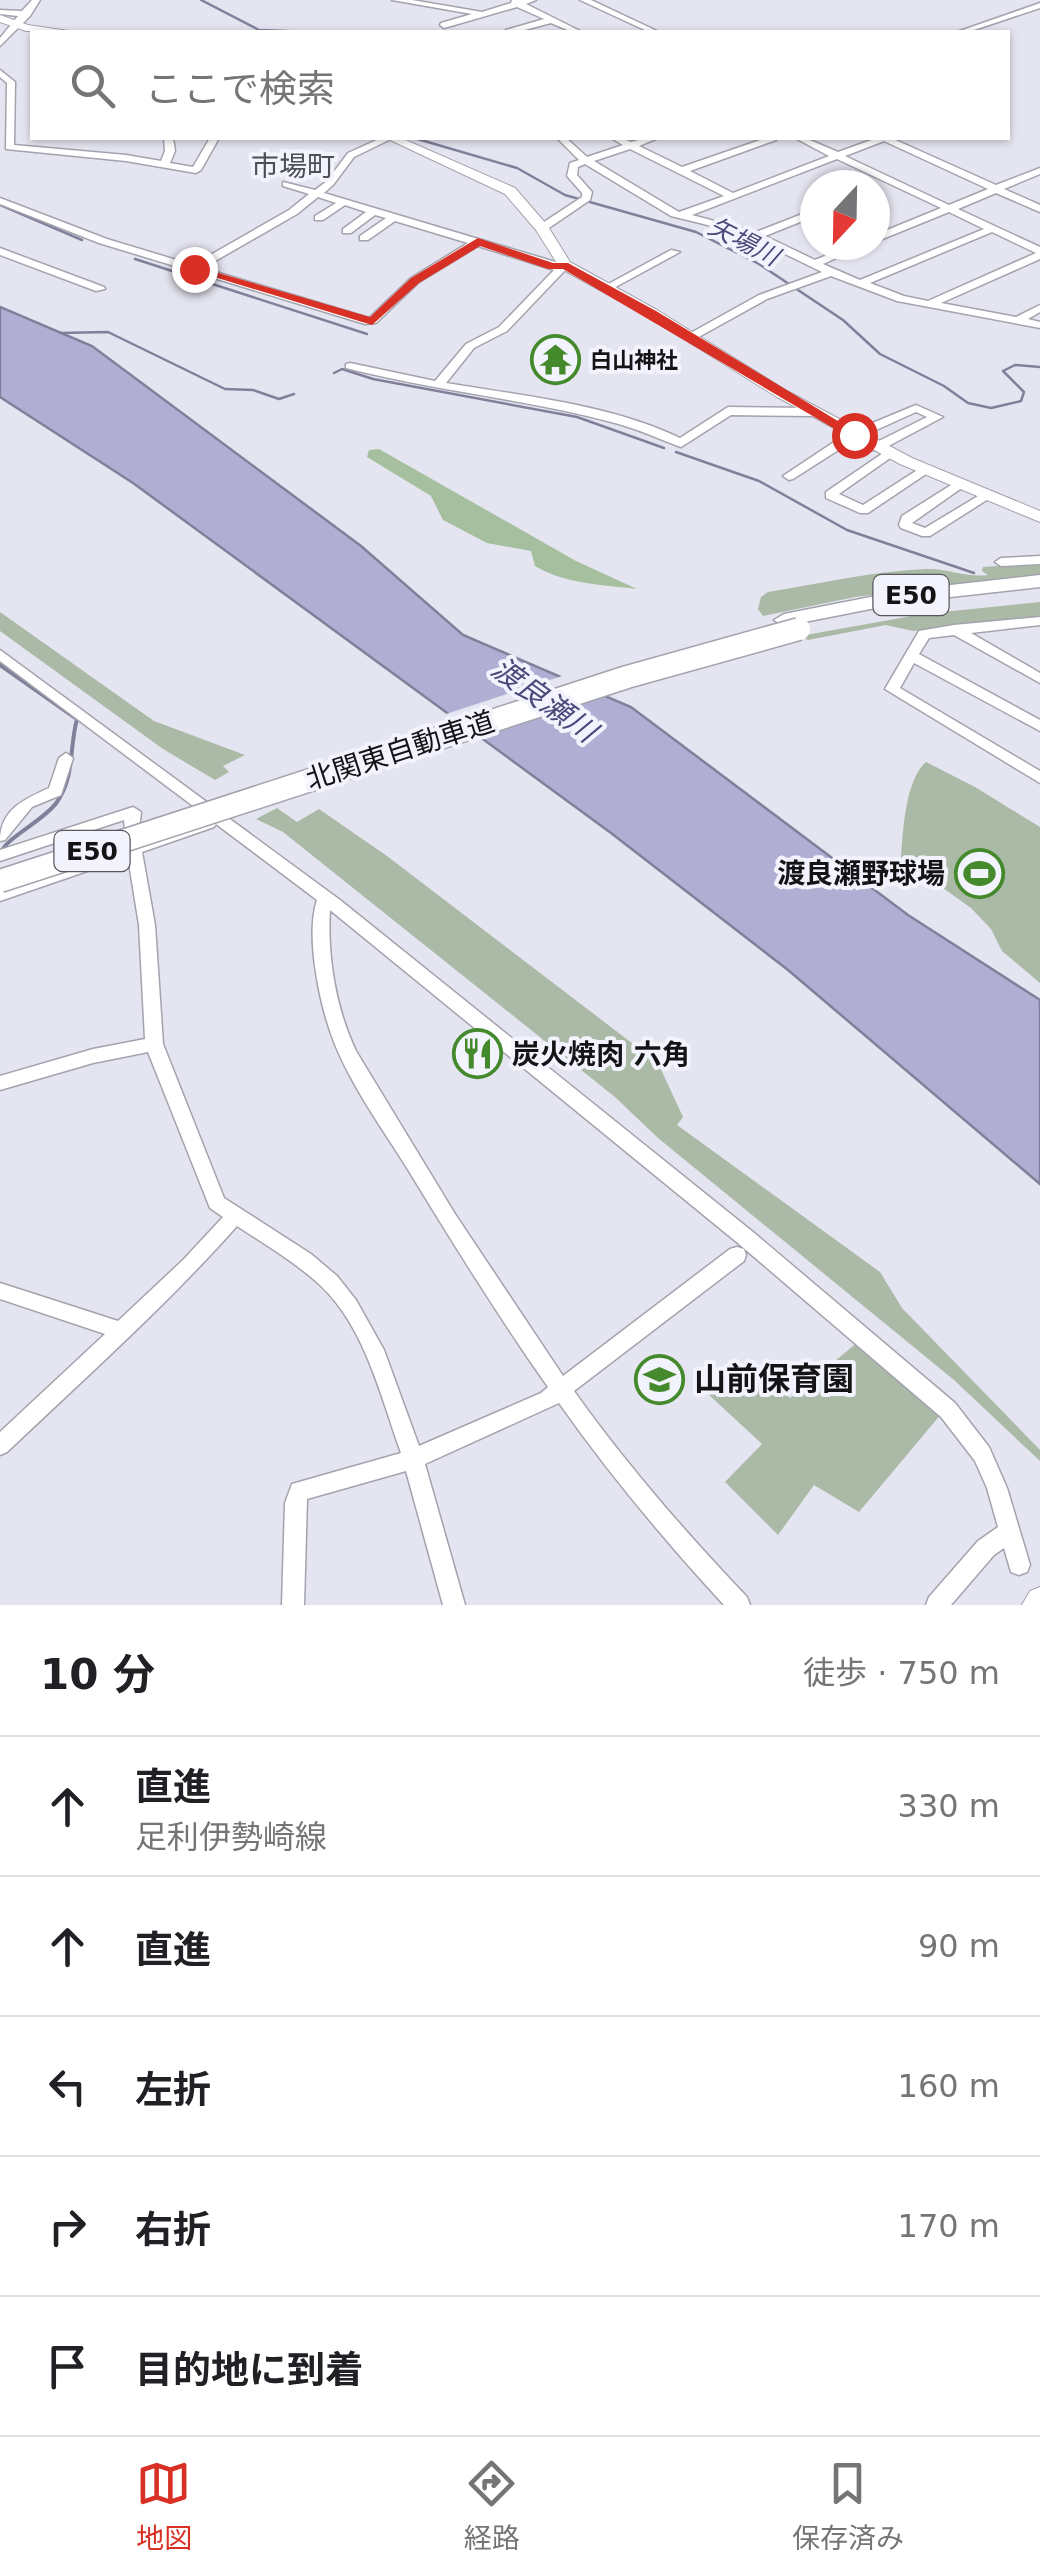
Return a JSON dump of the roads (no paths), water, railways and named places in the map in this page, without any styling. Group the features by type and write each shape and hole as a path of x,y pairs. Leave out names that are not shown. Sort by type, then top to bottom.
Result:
{"highway":[{"name":"北関東自動車道","path":"0,866 615,666 906,596 1040,581"},
{"name":"北関東自動車道","path":"0,881 792,624 1040,594"}],"main road":[{"path":"0,15 16,25 54,30"},
{"path":"395,140 502,186 518,198 542,228 562,266 691,336 854,435 1040,518"}],"street":[{"path":"0,43 36,0"},
{"path":"396,0 483,14"},
{"path":"454,30 444,25 532,0"},
{"path":"584,0 651,30"},
{"path":"514,2 574,30"},
{"path":"967,30 1040,5"},
{"path":"0,15 27,14"},
{"path":"515,30 551,20"},
{"path":"0,72 11,82 9,147 196,170 213,140"},
{"path":"164,165 170,151 169,140"},
{"path":"194,269 276,223 318,194 351,155 385,140"},
{"path":"563,140 585,160 683,216 756,236 831,272 928,305 1040,326"},
{"path":"620,140 732,196"},
{"path":"542,228 583,201 587,192 571,172 573,165 647,140"},
{"path":"681,170 766,140"},
{"path":"804,140 1040,253"},
{"path":"683,216 879,140"},
{"path":"888,140 1040,209"},
{"path":"890,233 1040,172"},
{"path":"286,184 562,266 503,328 470,346 438,385"},
{"path":"0,201 103,242 372,321 415,280 478,242"},
{"path":"319,218 345,201"},
{"path":"347,231 376,210"},
{"path":"364,238 396,216"},
{"path":"756,236 800,218"},
{"path":"861,283 992,229"},
{"path":"0,251 100,289"},
{"path":"606,288 675,252"},
{"path":"928,305 1040,253"},
{"path":"814,264 824,260"},
{"path":"691,336 783,290 831,272"},
{"path":"1017,321 1040,308"},
{"path":"350,366 557,404 632,423 681,443 728,411 812,412"},
{"path":"788,476 854,435 916,408 938,417 883,450 830,495 864,510 926,470"},
{"path":"960,484 906,519 905,525 926,534 988,496"},
{"path":"1001,562 1040,560"},
{"path":"1040,621 924,634 893,691 1040,778"},
{"path":"1023,622 1026,629 1040,636"},
{"path":"954,629 1040,680"},
{"path":"0,654 326,898 746,1238 948,1410 982,1454 1019,1565"},
{"path":"910,655 1040,726"},
{"path":"3,833 27,803 53,794 66,758"},
{"path":"0,856 133,812 147,925 154,1044 217,1203 304,1260 350,1306 374,1350 413,1459 454,1605"},
{"path":"0,895 200,828 220,816"},
{"path":"3,833 11,832 20,850"},
{"path":"326,898 321,908 327,974 344,1044 517,1329 667,1523 739,1605"},
{"path":"1,1085 93,1056 154,1044"},
{"path":"0,1445 122,1331 235,1216"},
{"path":"293,1605 294,1502 299,1491 413,1459 562,1392 737,1255"},
{"path":"0,1291 122,1331"},
{"path":"937,1605 986,1548 1010,1531"}],"water":[{"name":"渡良瀬川","path":"0,307 92,346 361,546 463,635 631,707 908,915 1040,1000 1040,1184 788,970 611,833 133,483 0,397"}],"waterway":[{"name":"矢場川","path":"201,0 259,30"},
{"name":"矢場川","path":"421,140 517,168 565,195 696,232 759,264 843,320 880,354 944,386 968,403 991,408 1021,401 1024,392 1003,371 1015,365 1040,367"},
{"path":"0,205 82,240"},
{"path":"135,259 367,334"},
{"path":"60,333 108,332 225,389 253,390 279,399 294,394"},
{"path":"334,373 342,369 373,379 577,417 664,448"},
{"path":"676,452 759,481 847,530 974,573"},
{"path":"0,665 77,719 63,792 51,809 10,841 0,854"}],"place":[{"name":"白山神社","path":"555,360"},
{"name":"渡良瀬野球場","path":"980,873"},
{"name":"炭火焼肉 六角","path":"477,1054"},
{"name":"山前保育園","path":"659,1379"}],"district":[{"name":"市場町","path":"293,166"}]}
